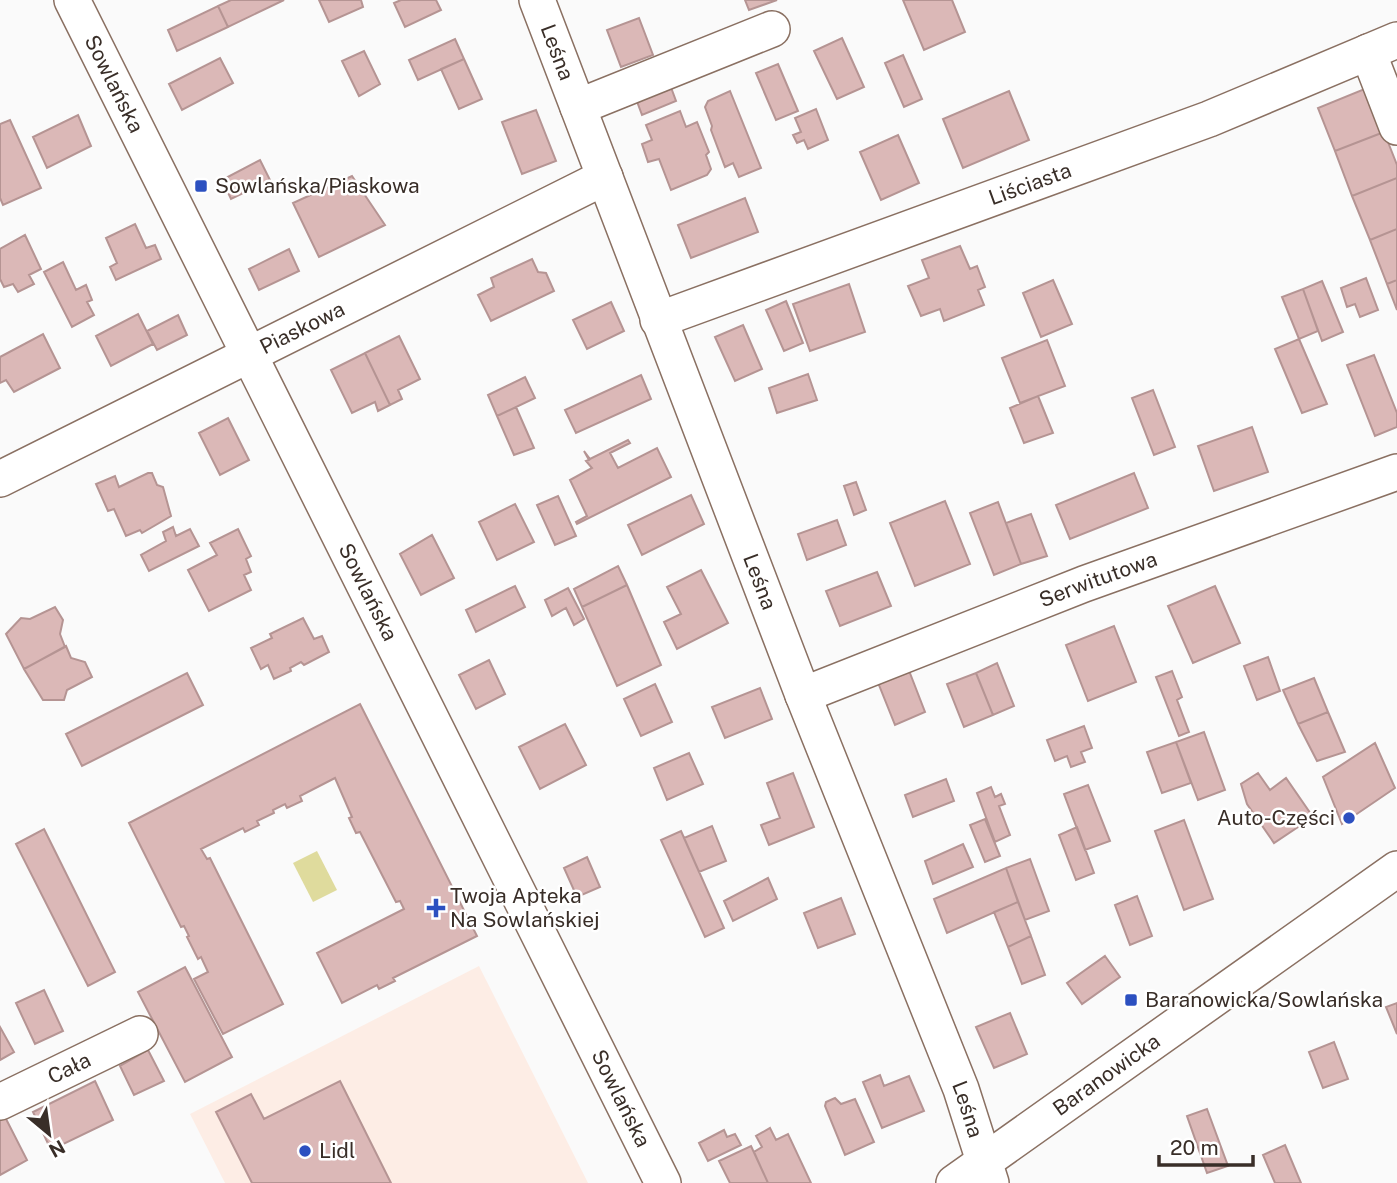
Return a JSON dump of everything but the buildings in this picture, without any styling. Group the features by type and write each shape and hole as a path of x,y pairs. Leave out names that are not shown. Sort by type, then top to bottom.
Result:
{"street":[{"name":"Sowlańska","path":"72,0 663,1183"},
{"name":"Leśna","path":"537,0 803,695 961,1089 988,1172"},
{"path":"578,107 772,29"},
{"path":"1383,46 1397,127"},
{"name":"Liściasta","path":"658,320 1209,118 1383,46"},
{"name":"Piaskowa","path":"0,479 605,177"},
{"name":"Serwitutowa","path":"803,695 1084,584 1397,472"},
{"name":"Baranowicka","path":"954,1183 988,1172 1397,869"},
{"name":"Cała","path":"0,1102 140,1034"}],"shaded area":[{"path":"317,851 337,890 313,902 293,863"},
{"path":"479,966 588,1183 225,1183 190,1114"}],"place":[{"name":"Sowlańska/Piaskowa","path":"201,186"},
{"name":"Auto-Części","path":"1349,818"},
{"name":"Twoja Apteka Na Sowlańskiej","path":"436,908"},
{"name":"Baranowicka/Sowlańska","path":"1131,1000"},
{"name":"Lidl","path":"305,1151"}]}
